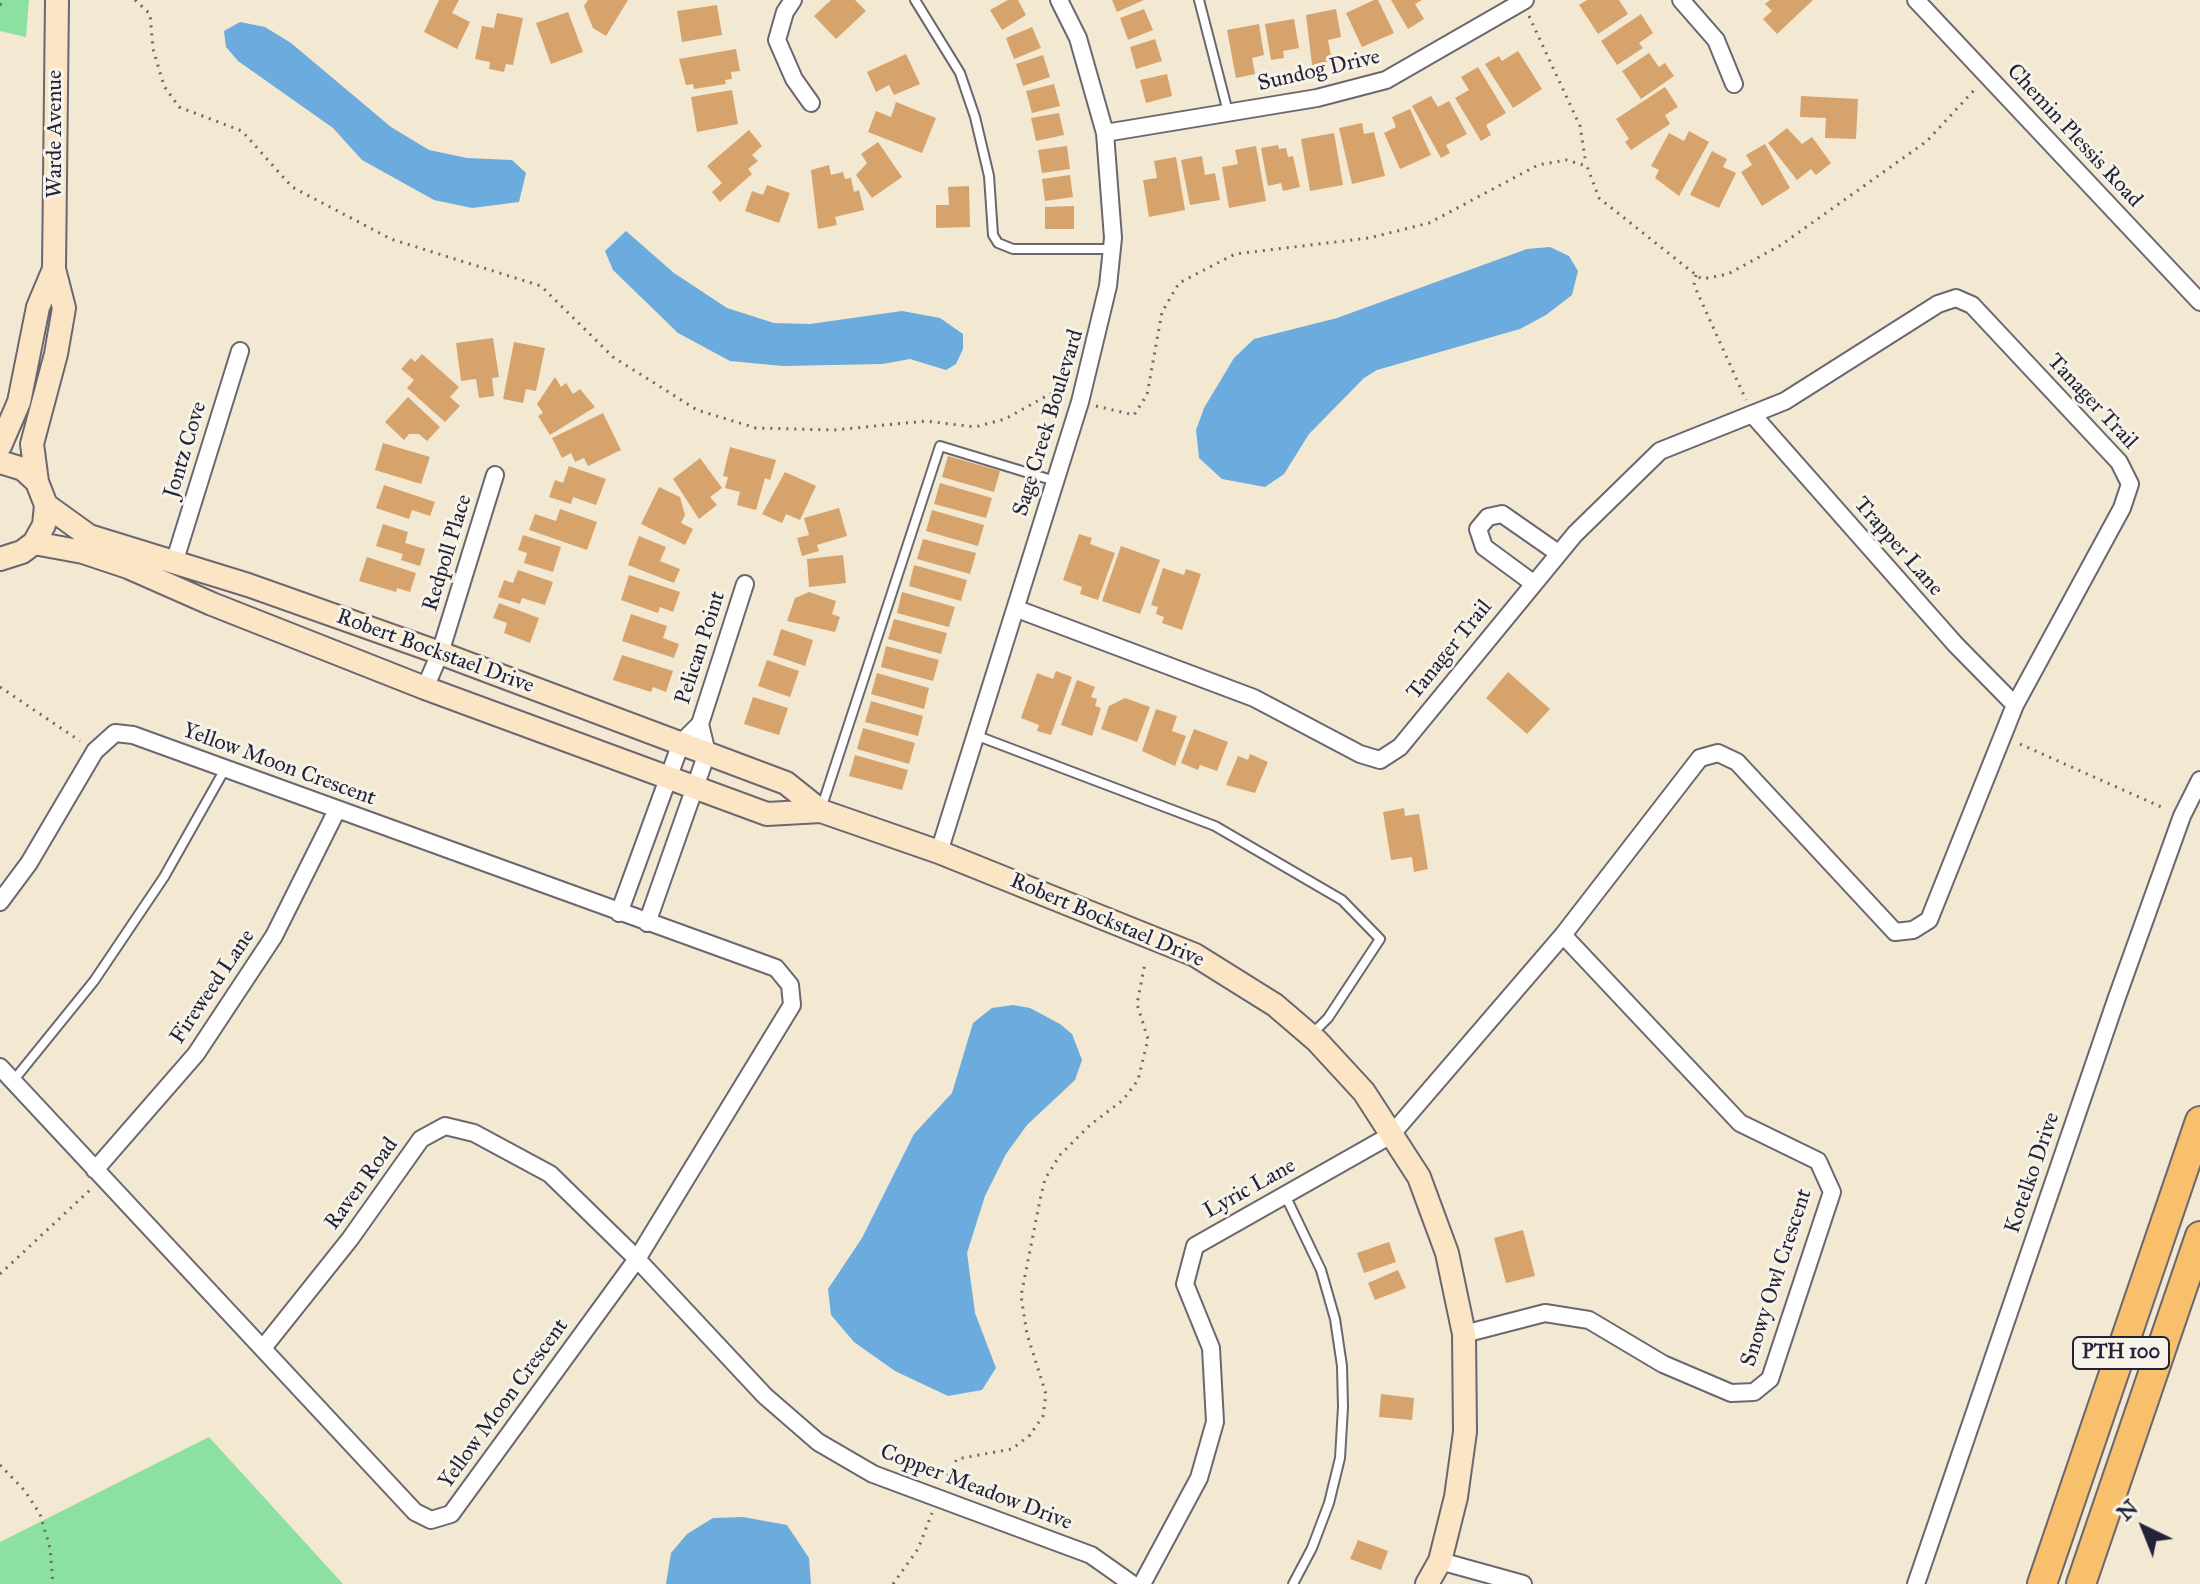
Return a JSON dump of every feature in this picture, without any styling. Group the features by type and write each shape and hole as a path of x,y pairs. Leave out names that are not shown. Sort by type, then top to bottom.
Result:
{"highway":[{"name":"PTH 100","path":"2042,1584 2200,1121"},
{"name":"PTH 100","path":"2081,1584 2200,1236"}],"street":[{"name":"Warde Avenue","path":"46,505 37,482 32,444 56,354 64,308 54,269 57,0"},
{"path":"793,0 785,12 777,40 794,79 811,103"},
{"name":"Sage Creek Boulevard","path":"939,852 1080,402 1098,339 1113,249 1105,133 1078,38 1059,0"},
{"path":"1681,0 1716,40 1734,84"},
{"name":"Chemin Plessis Road","path":"1916,0 2200,302"},
{"name":"Sundog Drive","path":"1105,133 1317,98 1386,80 1524,1"},
{"name":"Warde Avenue","path":"0,446 19,402 38,307 54,269"},
{"name":"Tanager Trail","path":"1017,609 1254,698 1360,754 1380,760 1400,747 1558,553 1660,451 1785,401 1938,304 1956,298 1972,305 2119,462 2130,484 2129,494 2015,705 1929,920 1913,930 1895,932 1737,762 1718,753 1700,758 1563,935 1391,1135"},
{"name":"Jontz Cove","path":"174,563 240,351"},
{"name":"Trapper Lane","path":"1752,414 1955,644 2015,705"},
{"path":"0,462 23,469 37,482"},
{"name":"Redpoll Place","path":"425,688 440,653 495,475"},
{"path":"3,561 34,543 44,525 46,505"},
{"name":"Robert Bockstael Drive","path":"46,505 89,536 248,585 440,653 786,783 821,811 939,852 1195,955 1247,985 1310,1035 1364,1092 1419,1177 1447,1253 1464,1334 1465,1432 1456,1497 1440,1561 1427,1584"},
{"path":"1533,583 1484,547 1478,529 1488,517 1502,514 1558,553"},
{"name":"Robert Bockstael Drive","path":"34,543 83,552 128,567 212,604 425,688 767,814 821,811"},
{"name":"Pelican Point","path":"681,743 700,724 745,584"},
{"name":"Pelican Point","path":"700,724 707,753"},
{"name":"Yellow Moon Crescent","path":"0,1067 415,1512 431,1520 451,1514 637,1259 792,1005 790,985 776,968 133,735 115,733 95,751"},
{"path":"619,913 681,743"},
{"path":"0,902 29,863 95,751"},
{"path":"647,923 707,753"},
{"name":"Kotelko Drive","path":"1916,1584 2116,1000 2182,816 2200,780"},
{"name":"Fireweed Lane","path":"99,1174 196,1054 274,936 337,810"},
{"name":"Snowy Owl Crescent","path":"1464,1334 1545,1313 1589,1320 1663,1364 1731,1393 1754,1392 1770,1379 1832,1192 1818,1161 1740,1123 1563,935"},
{"name":"Raven Road","path":"263,1348 350,1239 421,1139 445,1126 474,1133 550,1174 637,1259"},
{"name":"Lyric Lane","path":"1142,1584 1199,1478 1215,1422 1211,1348 1185,1284 1195,1246 1391,1135"},
{"name":"Copper Meadow Drive","path":"637,1259 765,1396 818,1442 873,1474 1091,1555 1132,1584"},
{"path":"1440,1561 1523,1584"}],"lane":[{"path":"915,0 960,73 975,117 989,176 991,220 998,243 1013,249 1113,249"},
{"path":"1199,0 1228,112"},
{"path":"821,811 940,446 1055,481"},
{"path":"975,735 1215,826 1342,900 1380,939 1328,1018 1310,1035"},
{"path":"13,1081 94,981 164,877 225,769"},
{"path":"1285,1195 1321,1270 1335,1319 1342,1366 1343,1407 1340,1458 1329,1503 1312,1548 1293,1584"}],"path":[{"path":"0,5 6,0"},
{"path":"135,0 150,14 153,49 164,86 179,107 242,131 292,187 391,239 541,286 613,357 697,410 756,428 834,430 926,421 975,427 1005,419 1050,394 1134,415 1147,395 1162,312 1179,283 1235,254 1369,238 1429,223 1538,165 1566,160 1587,166"},
{"path":"1524,1 1547,63 1580,126 1587,166 1599,198 1702,279 1728,274 1781,245 1927,141 1988,76"},
{"path":"1696,275 1694,285 1752,414"},
{"path":"0,687 95,751"},
{"path":"2001,736 2157,805"},
{"path":"893,1584 918,1549 957,1459 1012,1449 1030,1435 1043,1416 1046,1394 1025,1325 1021,1296 1040,1200 1045,1179 1060,1155 1090,1125 1123,1100 1138,1080 1148,1039 1137,1004 1145,963"},
{"path":"0,1274 99,1174"},
{"path":"0,1465 25,1491 40,1514 50,1548 53,1584"}],"green space":[{"path":"0,0 29,0 26,37 0,31"},
{"path":"209,1437 343,1584 0,1584 0,1542"}],"water":[{"path":"240,22 265,27 291,43 391,127 429,150 467,158 512,160 526,173 519,202 472,208 434,200 362,160 333,128 238,61 226,47 224,31"},
{"path":"626,231 674,273 727,308 774,323 810,324 902,311 940,318 963,334 963,349 956,364 946,370 910,359 882,364 783,366 730,361 678,333 613,270 605,251"},
{"path":"1550,247 1569,256 1578,271 1572,295 1546,315 1520,329 1377,370 1364,378 1309,434 1284,474 1265,487 1222,479 1199,458 1196,430 1204,408 1234,358 1254,339 1337,318 1527,249"},
{"path":"1013,1005 1030,1008 1060,1024 1072,1034 1082,1060 1075,1080 1027,1125 1006,1154 985,1196 967,1253 975,1313 996,1368 982,1390 948,1396 895,1371 854,1342 831,1315 828,1289 862,1238 914,1134 952,1093 973,1023 992,1008"},
{"path":"743,1517 787,1525 809,1558 811,1584 666,1584 671,1553 687,1534 713,1518"}],"building":[{"path":"439,0 459,0 452,13 470,22 457,49 424,32"},
{"path":"588,0 628,0 606,36 593,28 584,6"},
{"path":"831,0 855,0 866,11 836,39 814,16"},
{"path":"1008,0 1018,0 1026,15 1002,30 990,10"},
{"path":"1112,0 1144,0 1117,12"},
{"path":"1378,0 1394,33 1362,47 1346,13"},
{"path":"1391,0 1422,0 1415,4 1424,19 1408,29"},
{"path":"1587,0 1619,0 1628,14 1598,34 1579,5"},
{"path":"1770,0 1813,0 1777,34 1763,19 1772,11 1765,4"},
{"path":"717,5 722,35 682,42 677,11"},
{"path":"1144,9 1153,30 1128,40 1120,18"},
{"path":"1336,9 1341,37 1328,40 1332,61 1312,65 1306,15"},
{"path":"568,12 583,52 551,64 536,23"},
{"path":"497,13 523,18 513,65 506,64 504,72 489,69 490,62 475,59 482,26 494,28"},
{"path":"1641,14 1653,33 1639,43 1643,48 1617,65 1601,41"},
{"path":"1294,19 1299,48 1283,51 1284,58 1271,60 1265,24"},
{"path":"1259,24 1264,55 1252,58 1255,74 1236,78 1227,30"},
{"path":"1032,27 1041,48 1014,59 1006,38"},
{"path":"1155,39 1162,61 1136,69 1130,47"},
{"path":"736,49 740,71 731,72 732,79 725,80 726,84 694,89 693,84 686,85 679,59"},
{"path":"1518,51 1542,89 1513,108 1485,64 1499,56 1502,61"},
{"path":"1649,53 1659,67 1665,63 1674,76 1641,99 1622,71"},
{"path":"906,54 920,84 894,95 889,85 876,92 867,72"},
{"path":"1043,55 1050,77 1023,86 1016,64"},
{"path":"1478,67 1506,113 1486,125 1491,135 1481,141 1455,98 1469,90 1461,77"},
{"path":"1167,74 1172,96 1146,103 1140,80"},
{"path":"1054,84 1060,106 1032,113 1026,91"},
{"path":"1665,87 1678,107 1665,115 1670,124 1631,150 1625,142 1629,139 1616,119"},
{"path":"732,90 738,124 697,132 691,97"},
{"path":"1431,96 1438,107 1449,101 1467,134 1446,145 1450,153 1441,158 1412,106"},
{"path":"1801,96 1858,99 1856,139 1825,138 1826,118 1800,117"},
{"path":"896,102 936,118 922,153 868,132 876,111 891,117"},
{"path":"1410,109 1431,155 1400,169 1384,133 1396,127 1392,117"},
{"path":"1059,113 1064,135 1036,141 1031,118"},
{"path":"1362,123 1364,134 1374,132 1385,176 1352,184 1339,128"},
{"path":"1787,128 1802,144 1812,137 1831,163 1816,175 1811,169 1797,180 1768,143"},
{"path":"749,130 762,146 752,155 758,161 748,169 752,174 720,202 712,192 722,183 707,166"},
{"path":"1689,131 1709,142 1679,196 1655,178 1659,170 1651,166 1669,133 1684,141"},
{"path":"1334,133 1343,185 1310,191 1301,139"},
{"path":"878,142 902,177 872,198 856,175 867,163 861,154"},
{"path":"1765,144 1790,188 1762,206 1741,172 1752,165 1746,155"},
{"path":"1278,145 1279,149 1286,148 1288,157 1293,156 1300,187 1283,191 1281,183 1268,186 1261,148"},
{"path":"1067,146 1070,169 1042,173 1038,150"},
{"path":"1256,146 1266,201 1229,208 1222,167 1238,164 1235,150"},
{"path":"1712,151 1727,159 1723,167 1736,173 1719,208 1690,195"},
{"path":"1202,156 1205,175 1215,173 1220,200 1190,205 1181,160"},
{"path":"1176,157 1185,210 1149,217 1143,180 1157,178 1154,161"},
{"path":"829,165 831,175 843,172 845,179 851,178 854,192 859,190 864,210 835,217 837,225 818,229 811,170"},
{"path":"1070,175 1073,197 1045,201 1042,179"},
{"path":"767,185 790,193 779,223 745,211 752,191 763,195"},
{"path":"969,186 970,227 936,228 936,205 949,205 948,187"},
{"path":"1074,206 1074,229 1045,229 1045,207"},
{"path":"493,338 499,377 492,378 494,396 479,398 476,379 461,381 456,343"},
{"path":"514,342 545,348 536,391 526,389 523,403 503,399"},
{"path":"422,354 459,387 450,397 460,406 445,422 407,388 414,380 401,369 411,358 415,362"},
{"path":"555,377 561,387 566,383 573,394 580,389 595,407 550,435 538,416 543,413 537,404"},
{"path":"408,397 440,427 427,441 419,434 409,434 404,440 385,422"},
{"path":"603,413 621,450 588,466 584,458 575,462 571,453 562,458 552,438"},
{"path":"383,443 430,457 421,484 375,470"},
{"path":"730,447 776,460 770,480 765,478 756,510 737,505 740,492 725,488 728,477 723,476"},
{"path":"948,456 1000,471 994,492 942,477"},
{"path":"700,458 722,488 710,497 717,505 699,519 673,479"},
{"path":"569,466 606,479 596,505 573,497 571,504 549,497 555,480 563,483"},
{"path":"785,472 816,486 800,520 786,514 782,523 762,514"},
{"path":"940,483 992,498 986,518 934,504"},
{"path":"384,485 435,502 430,516 412,510 409,519 376,508"},
{"path":"659,487 680,497 685,515 681,523 693,529 685,545 641,524"},
{"path":"839,508 847,536 817,545 819,551 802,556 797,538 809,535 804,518"},
{"path":"560,509 597,522 587,550 529,530 535,514 556,521"},
{"path":"932,510 984,525 978,546 926,531"},
{"path":"383,524 408,532 405,543 425,549 420,566 401,560 403,554 376,546"},
{"path":"1079,534 1092,538 1090,544 1115,553 1098,600 1080,594 1082,587 1063,580"},
{"path":"523,535 561,547 553,572 524,563 527,553 518,550"},
{"path":"639,536 666,547 660,561 680,569 674,583 628,565"},
{"path":"923,539 976,553 970,574 917,559"},
{"path":"1121,546 1160,560 1140,614 1102,601"},
{"path":"843,555 846,583 809,587 807,559"},
{"path":"367,557 416,573 410,592 397,588 396,592 359,581"},
{"path":"914,565 967,580 961,601 909,586"},
{"path":"1163,568 1184,575 1186,569 1201,574 1182,630 1162,623 1164,617 1156,614 1158,607 1151,605"},
{"path":"518,570 553,582 545,605 522,598 520,604 498,597 504,580 513,583"},
{"path":"629,575 680,592 673,612 660,607 658,613 621,600"},
{"path":"809,592 836,601 832,614 840,617 835,632 787,621 795,598"},
{"path":"902,592 955,607 949,627 897,613"},
{"path":"499,603 539,618 530,643 504,633 507,623 493,618"},
{"path":"631,614 667,626 663,638 679,644 674,658 622,641"},
{"path":"894,619 947,633 941,654 888,639"},
{"path":"781,629 813,640 805,666 773,655"},
{"path":"886,646 939,660 933,681 881,667"},
{"path":"622,655 673,671 666,692 653,687 651,692 613,680"},
{"path":"767,660 799,671 790,697 758,686"},
{"path":"1056,671 1072,677 1051,735 1037,731 1039,725 1021,718 1037,673 1053,679"},
{"path":"1508,672 1550,709 1527,734 1486,698"},
{"path":"877,673 929,688 924,709 871,694"},
{"path":"1077,680 1095,687 1091,697 1097,699 1095,706 1101,708 1092,736 1061,725"},
{"path":"753,697 788,708 779,735 744,724"},
{"path":"1125,698 1150,707 1137,742 1101,729 1109,706"},
{"path":"871,701 923,716 918,736 865,722"},
{"path":"1156,709 1177,716 1172,731 1186,736 1175,766 1142,751"},
{"path":"863,728 915,743 909,764 857,749"},
{"path":"1194,729 1228,742 1217,771 1200,765 1198,770 1181,763"},
{"path":"1250,754 1268,762 1255,793 1226,785 1238,756 1248,760"},
{"path":"855,755 908,770 902,790 849,776"},
{"path":"1404,808 1405,816 1419,814 1428,869 1414,872 1412,857 1391,860 1383,812"},
{"path":"1523,1230 1535,1276 1506,1283 1494,1238"},
{"path":"1389,1242 1396,1262 1364,1273 1357,1253"},
{"path":"1398,1270 1406,1288 1375,1300 1368,1283"},
{"path":"1381,1394 1414,1398 1412,1420 1379,1417"},
{"path":"1358,1540 1388,1551 1381,1570 1350,1559"}]}
